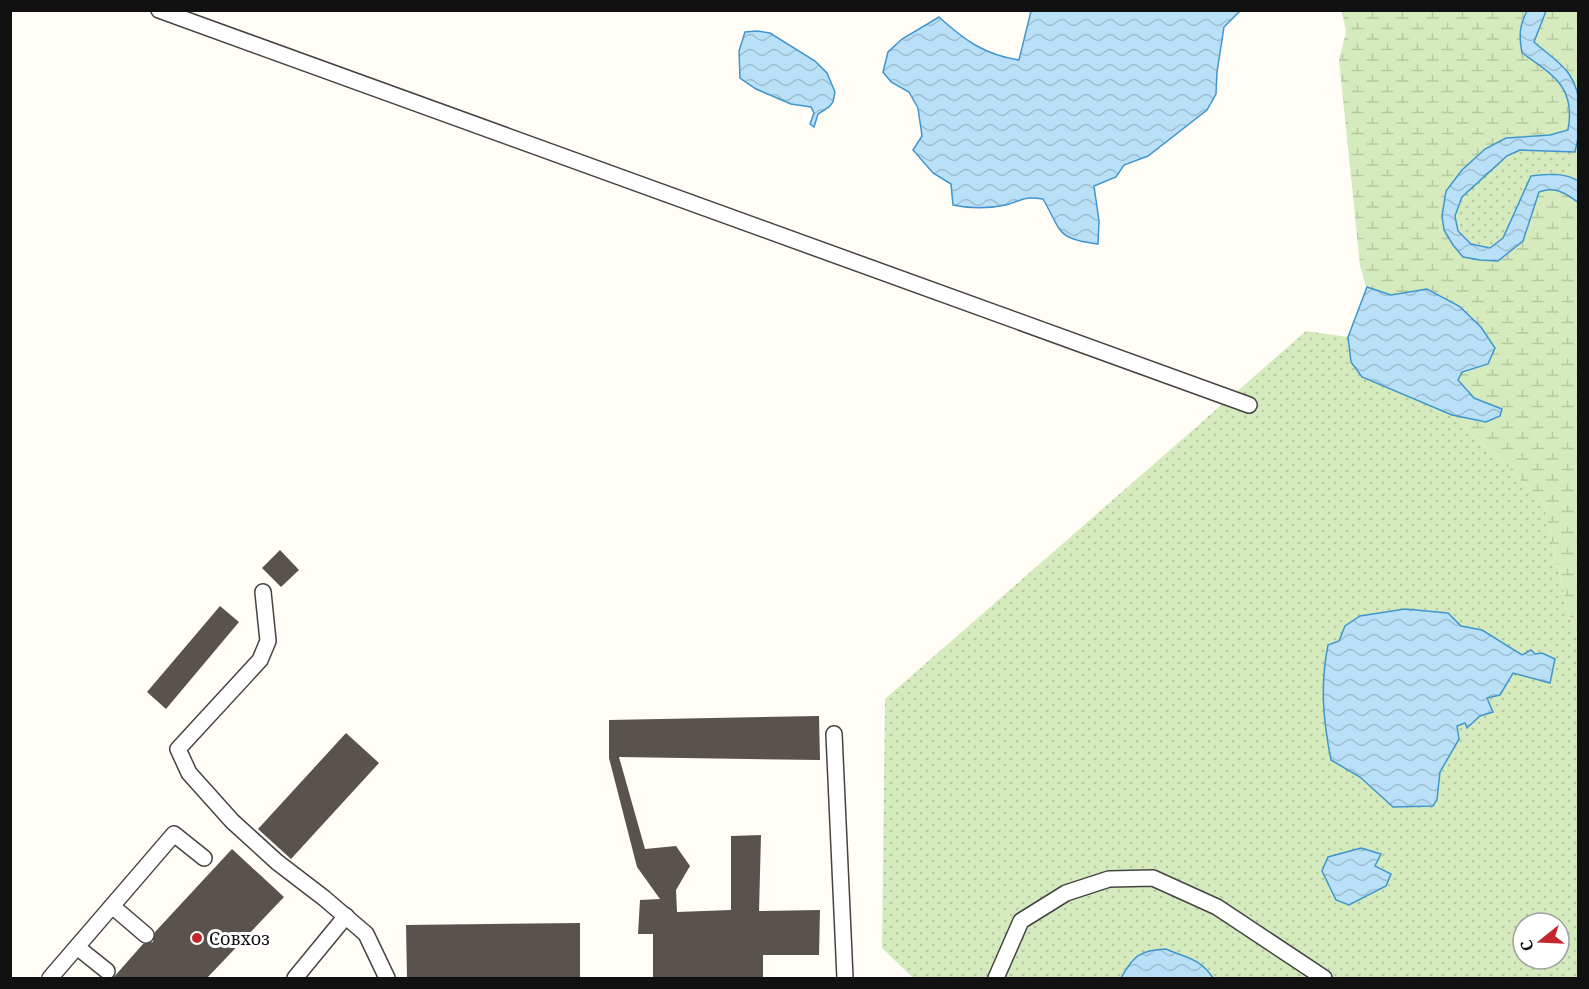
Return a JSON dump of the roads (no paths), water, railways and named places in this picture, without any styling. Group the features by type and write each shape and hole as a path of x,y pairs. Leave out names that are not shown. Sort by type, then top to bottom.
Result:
{"lane":[{"path":"159,10 1249,405"},
{"path":"263,592 268,641 260,660 178,749 189,772 232,821 366,934 387,978"},
{"path":"834,734 845,978"},
{"path":"50,978 174,834 204,858"},
{"path":"996,978 1021,921 1066,893 1109,879 1153,878 1217,907 1324,978"},
{"path":"112,906 146,935"},
{"path":"295,978 346,916"},
{"path":"77,947 107,971"}],"water":[{"path":"1031,11 1240,11 1224,27 1216,94 1207,110 1148,156 1124,165 1116,177 1094,186 1099,221 1098,244 1074,240 1062,232 1043,199 1027,198 1006,205 986,208 953,205 951,184 933,173 913,150 922,136 918,108 909,92 891,82 883,72 888,52 902,39 939,17 957,33 985,50 1019,60"},
{"path":"1527,11 1546,11 1534,42 1566,70 1574,82 1580,112 1575,152 1520,150 1507,156 1462,197 1455,216 1458,231 1471,244 1490,248 1503,238 1531,176 1555,174 1573,178 1578,181 1578,202 1555,190 1539,192 1523,241 1498,261 1463,257 1444,230 1442,216 1446,191 1462,170 1485,149 1506,138 1550,135 1568,130 1569,103 1560,84 1522,53 1520,31"},
{"path":"745,32 770,33 815,61 827,73 835,92 833,102 818,114 814,127 810,124 814,113 811,107 791,104 756,89 740,78 739,51"},
{"path":"1367,287 1391,295 1427,289 1459,306 1481,327 1495,348 1488,364 1462,372 1458,380 1474,398 1502,409 1500,416 1486,422 1452,415 1362,377 1351,362 1348,337"},
{"path":"1405,609 1448,613 1461,626 1482,630 1522,655 1531,650 1535,654 1542,653 1555,659 1550,683 1513,673 1500,695 1487,698 1493,712 1480,716 1467,728 1465,723 1457,726 1459,739 1440,772 1437,799 1433,806 1393,807 1360,777 1331,760 1326,731 1323,688 1328,645 1339,641 1345,626 1360,616"},
{"path":"1361,848 1381,854 1375,866 1391,874 1386,886 1349,905 1336,900 1322,871 1328,857"},
{"path":"1166,949 1198,962 1213,978 1121,978 1129,964 1138,956 1150,951"}],"place":[{"name":"Совхоз","path":"197,938"}]}
